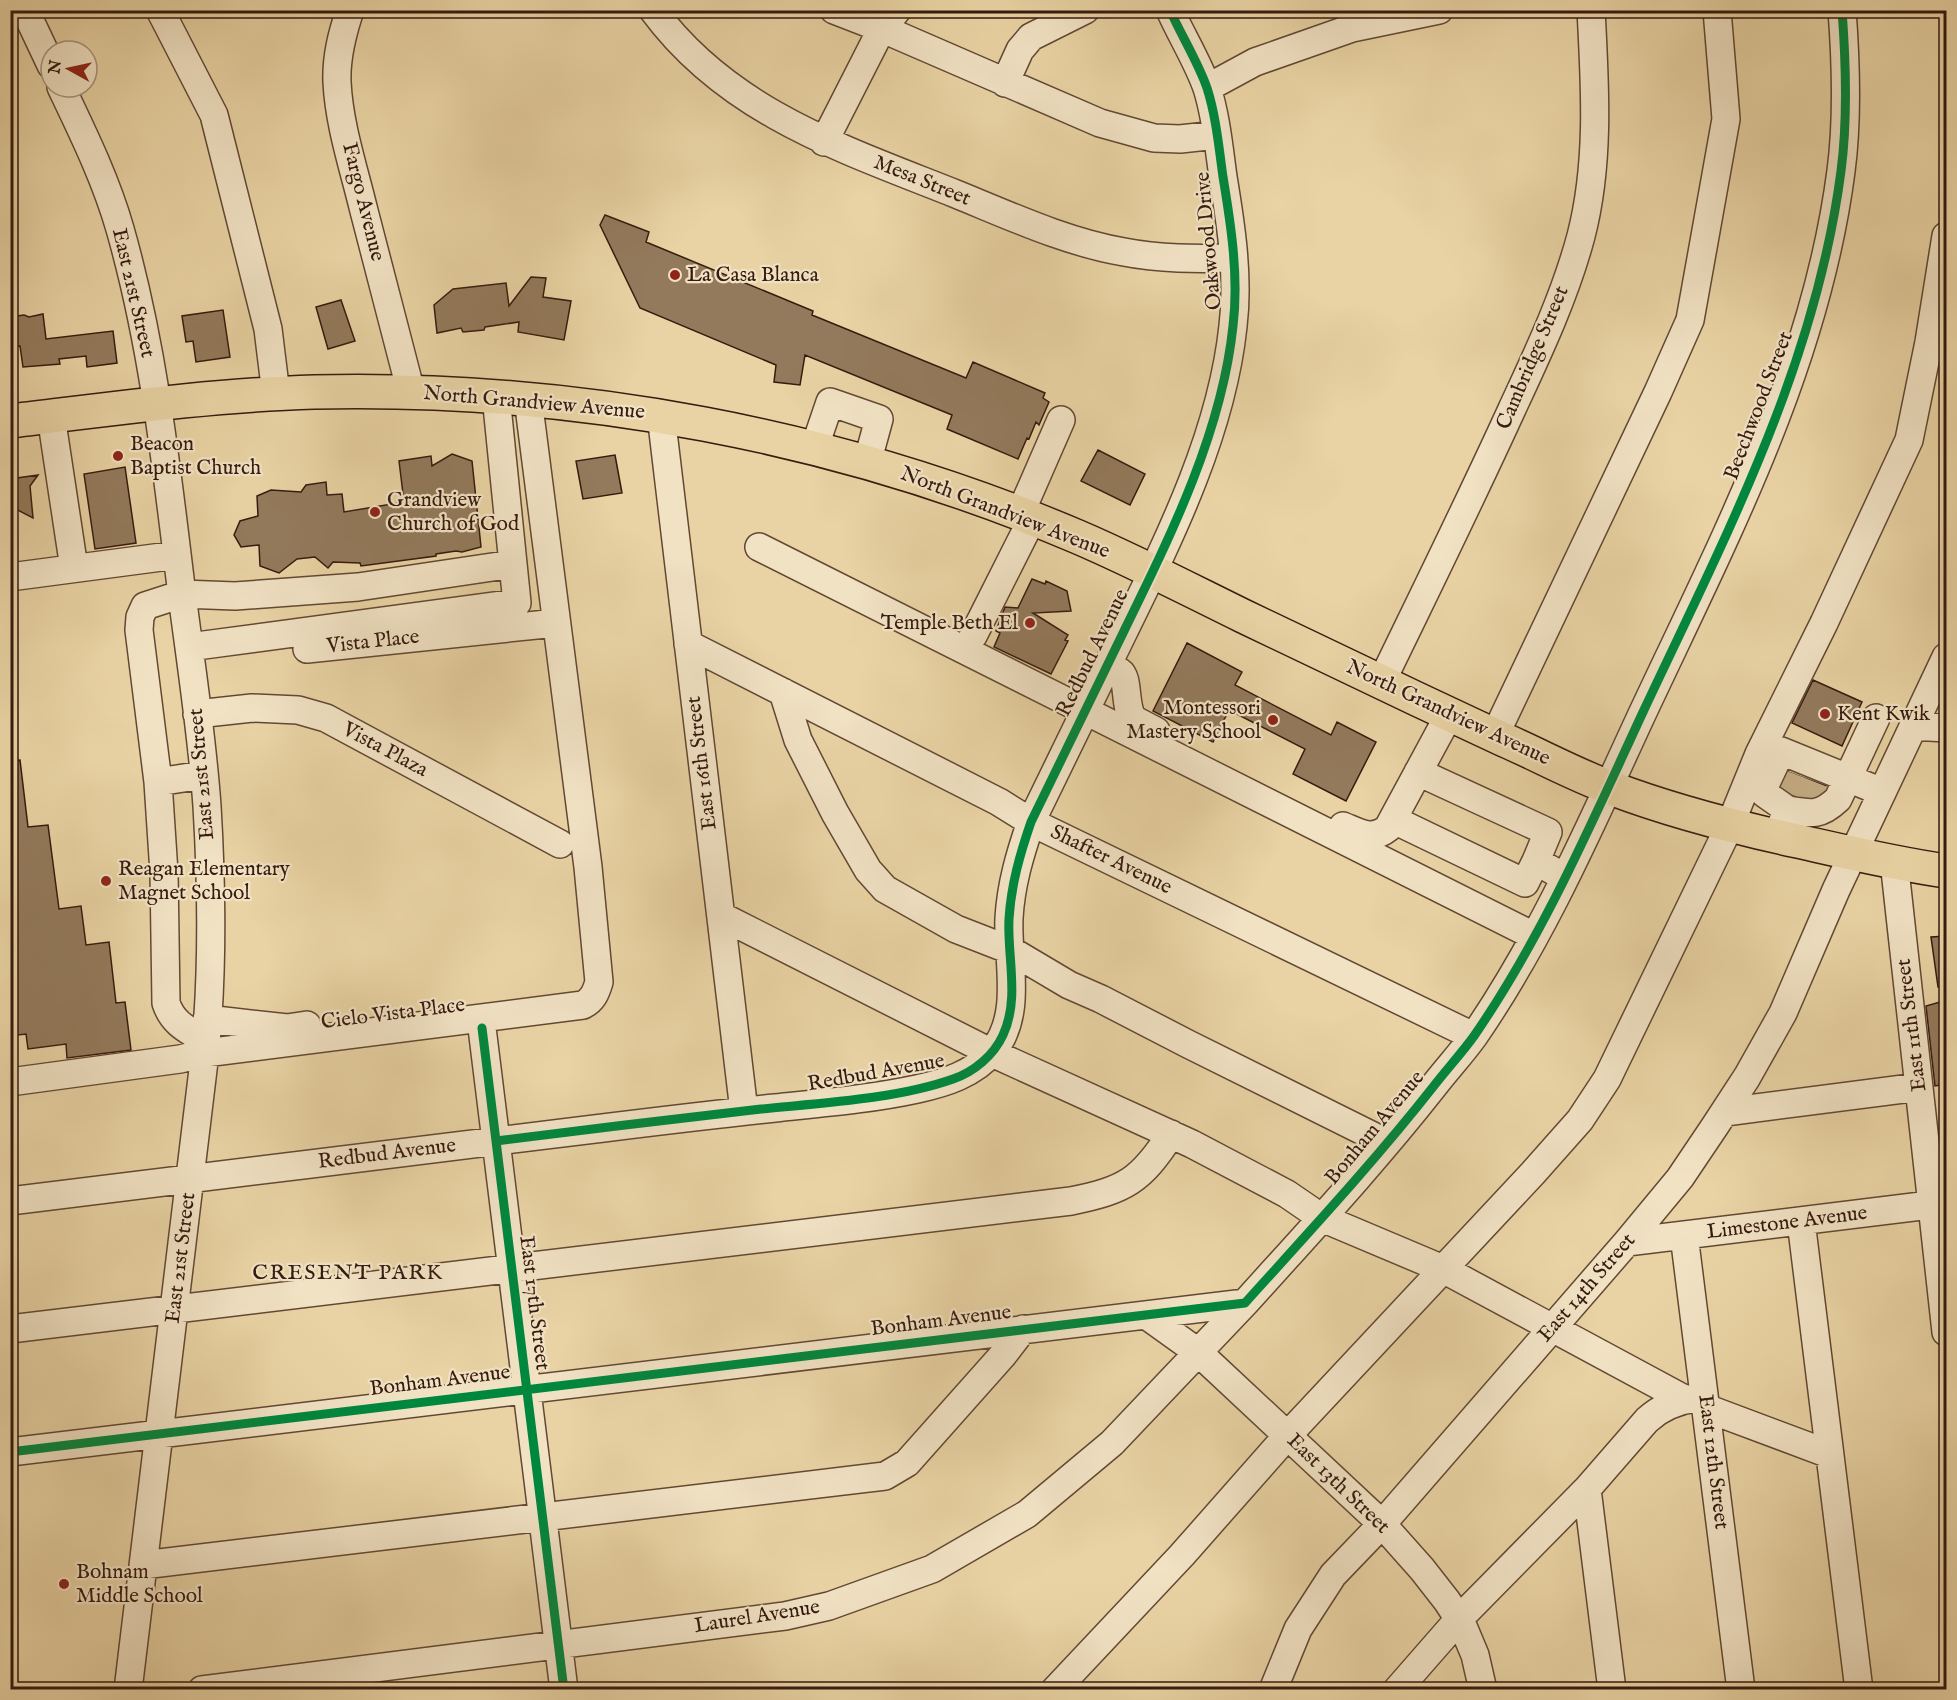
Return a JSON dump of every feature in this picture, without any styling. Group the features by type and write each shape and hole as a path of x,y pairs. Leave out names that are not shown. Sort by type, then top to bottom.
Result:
{"main road":[{"name":"North Grandview Avenue","path":"10,421 157,404 276,394 411,392 564,402 661,415 814,449 932,482 1080,538 1381,683 1608,787 1675,810 1730,825 1796,794 1853,854 1947,871"}],"street":[{"path":"25,10 39,40"},
{"path":"160,10 214,115 268,329 276,394"},
{"name":"Fargo Avenue","path":"350,10 342,34 338,62 340,109 352,166 411,392"},
{"name":"Mesa Street","path":"652,10 691,56 721,81 764,110 824,141 1022,221 1081,242 1153,257 1233,258"},
{"path":"834,10 890,20 1005,83 1100,123 1154,138 1180,139 1217,135"},
{"path":"1005,83 1020,50 1031,38 1085,10"},
{"name":"Oakwood Drive","path":"1153,572 1201,458 1217,412 1234,324 1233,258 1227,197 1217,135 1207,88 1170,10"},
{"path":"1207,88 1255,62 1352,27 1439,10"},
{"name":"Cambridge Street","path":"1381,683 1521,390 1575,256 1589,192 1595,136 1596,90 1591,10"},
{"path":"1496,735 1690,320 1726,119 1717,10"},
{"name":"Beechwood Street","path":"1608,787 1771,434 1793,376 1810,321 1841,169 1845,83 1842,10"},
{"path":"824,141 856,76 890,20"},
{"name":"East 21st Street","path":"67,99 94,158 119,228 133,279 157,404 204,775 211,889 211,965 206,1038 191,1179 128,1689"},
{"path":"1055,1689 1182,1555 1287,1436 1580,1120 1607,1079 1730,825 1759,754 1824,623 1909,440 1947,236"},
{"path":"190,654 243,640 517,603 496,396"},
{"path":"513,564 358,587 235,596 182,594 146,606 140,617 139,630 158,782 164,873 166,1003 169,1014 177,1024 206,1038 448,1023 588,1002 595,994 599,982 588,867 528,399"},
{"path":"814,449 830,402 879,419 867,463"},
{"name":"East 16th Street","path":"661,415 744,1111"},
{"path":"51,416 74,568"},
{"path":"973,636 1026,516 1061,420"},
{"path":"759,547 1534,936"},
{"path":"10,577 177,555"},
{"name":"Redbud Avenue","path":"10,1201 850,1100 916,1089 965,1074 992,1053 1003,1036 1008,1020 1011,993 1009,921 1012,887 1018,858 1031,822 1153,572"},
{"path":"358,587 362,624"},
{"path":"235,596 243,640"},
{"name":"Vista Place","path":"190,654 556,623"},
{"name":"Shafter Avenue","path":"688,644 999,802 1031,822 1473,1036"},
{"path":"1853,854 1947,657"},
{"path":"1106,667 1122,673 1126,679 1126,703 1133,719 1319,815 1366,836 1382,833 1394,820 1449,715"},
{"path":"783,692 798,740 835,813 868,870 885,889 956,929 1010,950 1069,985 1387,1143"},
{"name":"Vista Plaza","path":"197,714 252,708 298,711 326,718 560,844"},
{"path":"1876,718 1847,778 1838,798 1828,808 1814,814 1796,794 1847,778 1882,792"},
{"path":"1914,726 1947,728"},
{"path":"1394,820 1525,883 1548,832 1418,772"},
{"path":"158,782 204,775"},
{"name":"Bonham Avenue","path":"10,1452 1245,1303 1387,1143 1473,1036 1534,936 1608,787"},
{"name":"East 14th Street","path":"1273,1689 1298,1629 1333,1575 1382,1524 1628,1242 1680,1178 1747,1077 1782,1013 1853,854"},
{"path":"1536,861 1564,877"},
{"name":"East 11th Street","path":"1894,861 1919,1087 1939,1204 1947,1332"},
{"path":"721,916 992,1053 1171,1134 1287,1194 1322,1218 1443,1269 1552,1329 1699,1401 1829,1454"},
{"name":"Cielo Vista Place","path":"206,1038 579,990"},
{"name":"East 17th Street","path":"482,1028 564,1689"},
{"path":"10,1082 180,1059 206,1038"},
{"path":"1725,1112 1919,1087"},
{"path":"10,1329 1071,1201 1106,1194 1122,1187 1155,1160 1171,1134"},
{"name":"Limestone Avenue","path":"1628,1242 1939,1204"},
{"path":"1801,1221 1859,1689"},
{"name":"East 12th Street","path":"1684,1235 1699,1401 1741,1689"},
{"name":"Laurel Avenue","path":"202,1689 785,1616 829,1606 932,1569 1027,1514 1112,1443 1245,1303"},
{"name":"East 13th Street","path":"1146,1315 1199,1353 1382,1524 1422,1569 1459,1619 1475,1655 1483,1689"},
{"path":"143,1565 885,1476 907,1463 1023,1329"},
{"path":"1397,1689 1459,1619 1587,1489 1657,1411 1699,1401"},
{"path":"1587,1489 1612,1689"}],"building":[{"path":"605,215 649,232 646,242 813,311 812,315 966,378 973,362 1045,393 1043,398 1049,402 1039,425 1036,422 1018,459 947,429 952,415 805,355 800,385 774,382 776,365 640,308 600,225"},
{"path":"531,277 546,278 543,297 571,301 564,340 518,332 519,322 485,327 484,330 463,332 461,328 437,333 434,305 453,289 506,283 509,306"},
{"path":"341,300 355,341 328,349 316,307"},
{"path":"223,310 230,357 196,362 193,341 186,342 182,316"},
{"path":"43,314 46,339 113,331 117,363 87,367 86,356 59,359 60,364 23,367 20,346 10,347 10,317"},
{"path":"1098,450 1145,474 1130,505 1081,481"},
{"path":"452,454 472,461 481,547 462,552 456,551 436,554 436,556 361,566 360,563 333,562 328,568 315,557 297,559 279,573 260,566 259,545 241,547 234,535 240,521 258,516 257,496 271,490 301,492 306,485 326,482 327,495 342,494 344,512 404,502 399,461 431,456 432,466"},
{"path":"615,455 622,493 583,499 576,461"},
{"path":"125,467 136,543 95,549 84,474"},
{"path":"38,475 30,486 33,518 10,506 10,479"},
{"name":"Temple Beth El","path":"1032,579 1045,584 1046,581 1067,591 1071,611 1033,613 1068,635 1065,640 1068,641 1051,674 994,647 1000,633 996,631 1005,607 1018,608"},
{"path":"1187,643 1242,672 1235,685 1331,735 1337,722 1376,742 1346,801 1293,774 1305,749 1229,710 1213,742 1153,711"},
{"path":"1813,680 1862,702 1842,746 1792,723"},
{"path":"20,760 28,827 48,825 59,909 81,906 86,945 109,942 116,1003 125,1002 131,1050 67,1058 66,1044 28,1049 26,1034 10,1036 10,761"},
{"path":"1788,772 1826,786 1815,796 1794,795 1782,786"},
{"path":"1947,936 1947,987 1938,987 1931,937"},
{"path":"1947,1000 1947,1084 1935,1086 1926,1006"}],"tunnel":[{"path":"1785,792 1792,773"},
{"path":"1808,800 1815,782"}],"cycle path":[{"path":"496,1141 883,1096 953,1079 983,1062 999,1042 1011,1007 1009,919 1012,894 1031,822 1142,595 1176,520 1206,444 1227,366 1235,307 1235,270 1217,132 1203,78 1170,10"},
{"path":"10,1452 1245,1303 1388,1142 1469,1043 1499,998 1565,878 1705,581 1763,449 1789,381 1811,313 1829,243 1845,131 1842,10"},
{"path":"482,1028 564,1690"}],"place":[{"name":"La Casa Blanca","path":"675,275"},
{"name":"Beacon Baptist Church","path":"118,456"},
{"name":"Grandview Church of God","path":"375,512"},
{"name":"Temple Beth El","path":"1030,623"},
{"name":"Kent Kwik","path":"1825,714"},
{"name":"Montessori Mastery School","path":"1273,720"},
{"name":"Reagan Elementary Magnet School","path":"106,881"},
{"name":"Bohnam Middle School","path":"64,1584"}],"district":[{"name":"CRESENT PARK","path":"348,1273"}]}
